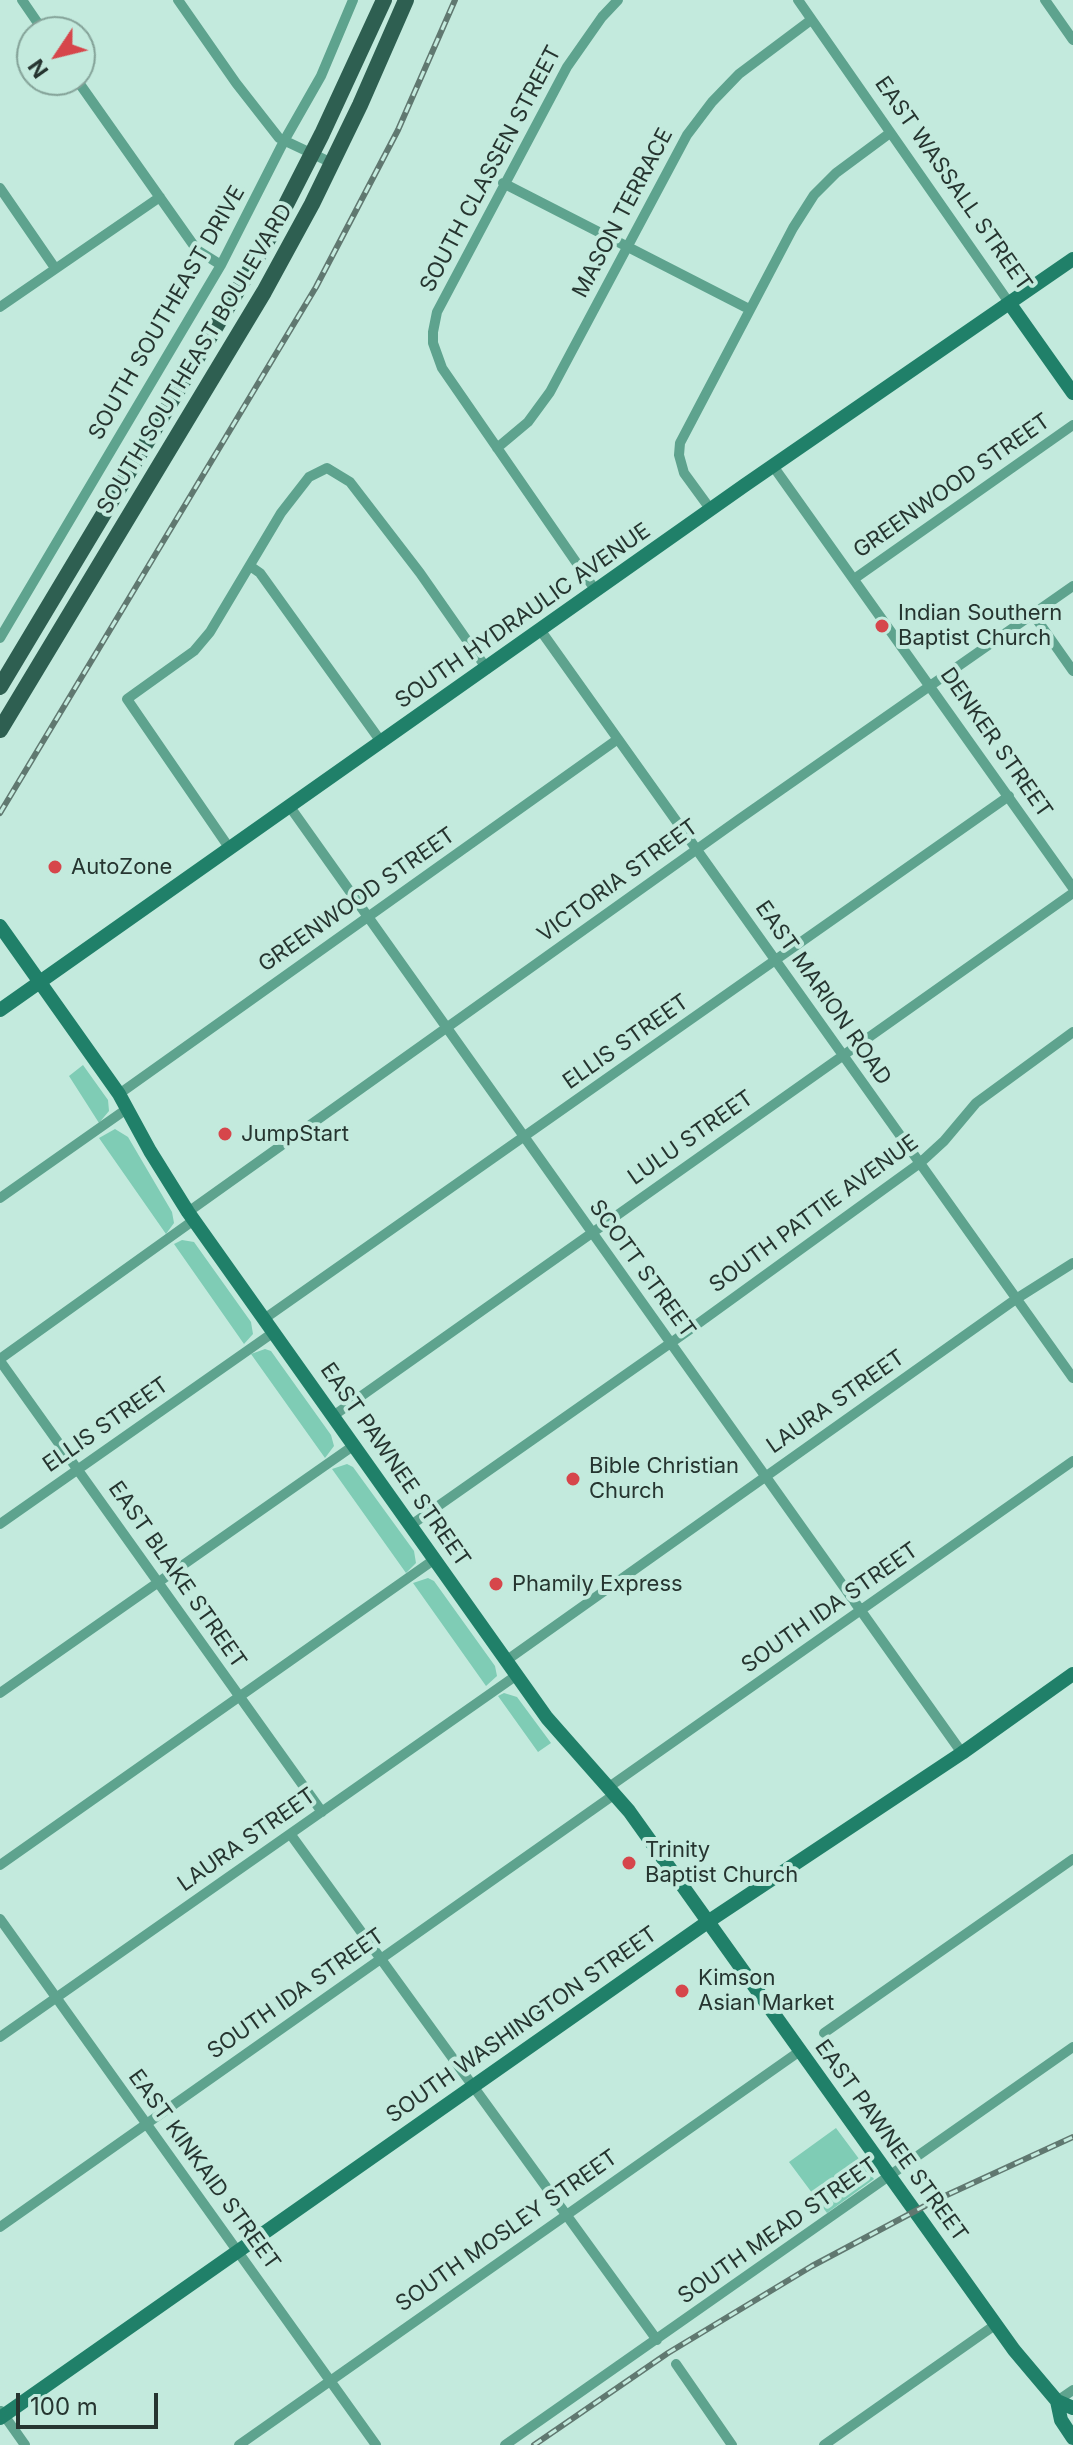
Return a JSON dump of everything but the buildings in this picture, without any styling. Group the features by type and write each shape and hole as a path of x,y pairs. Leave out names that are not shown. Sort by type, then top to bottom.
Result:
{"main road":[{"name":"SOUTH SOUTHEAST BOULEVARD","path":"0,687 269,238 384,0"},
{"name":"SOUTH SOUTHEAST BOULEVARD","path":"0,730 264,292 332,163 406,0"}],"street":[{"path":"178,0 236,83 284,141 332,163"},
{"name":"SOUTH SOUTHEAST DRIVE","path":"0,638 221,265 321,76 353,0"},
{"name":"SOUTH CLASSEN STREET","path":"596,591 442,368 433,343 433,332 437,312 567,67 602,17 618,0"},
{"name":"EAST WASSALL STREET","path":"798,0 1073,393"},
{"path":"1045,0 1073,40"},
{"name":"MASON TERRACE","path":"497,448 540,409 677,151 712,102 739,74 811,20"},
{"path":"88,96 197,250 221,265"},
{"path":"711,510 684,473 679,455 680,443 749,309 814,195 836,173 890,133"},
{"path":"503,183 749,309"},
{"path":"0,188 55,268"},
{"path":"0,307 160,197"},
{"name":"SOUTH HYDRAULIC AVENUE","path":"0,1010 773,466 1073,259"},
{"name":"GREENWOOD STREET","path":"854,579 1073,425"},
{"name":"DENKER STREET","path":"773,466 1073,890"},
{"path":"230,849 127,699 194,651 210,632 281,513 309,477 327,468 350,482 487,669"},
{"path":"250,566 260,573 382,743"},
{"name":"VICTORIA STREET","path":"0,1360 446,1028 1073,586"},
{"path":"1033,614 1073,671"},
{"name":"EAST MARION ROAD","path":"541,631 1073,1378"},
{"name":"GREENWOOD STREET","path":"119,1094 618,739"},
{"name":"ELLIS STREET","path":"264,1319 1009,796"},
{"name":"SCOTT STREET","path":"290,807 962,1753"},
{"name":"LULU STREET","path":"333,1416 1073,890"},
{"name":"EAST PAWNEE STREET","path":"0,926 119,1094 191,1216 517,1675 572,1749 612,1790 709,1921 995,2325 1057,2401 1073,2408"},
{"name":"SOUTH PATTIE AVENUE","path":"411,1525 920,1163 944,1141 976,1103 1073,1032"},
{"path":"0,1198 128,1108"},
{"name":"LAURA STREET","path":"507,1660 1016,1299 1073,1263"},
{"name":"ELLIS STREET","path":"0,1524 274,1332"},
{"name":"EAST BLAKE STREET","path":"0,1360 322,1812"},
{"path":"0,1693 353,1446"},
{"name":"SOUTH IDA STREET","path":"0,2227 380,1959 1073,1461"},
{"path":"0,1865 435,1559"},
{"name":"SOUTH WASHINGTON STREET","path":"1,2414 709,1921 962,1753 1073,1674"},
{"name":"LAURA STREET","path":"0,2037 517,1675"},
{"path":"291,1835 657,2340"},
{"path":"824,2033 1073,1859"},
{"name":"EAST KINKAID STREET","path":"0,1919 376,2445"},
{"name":"SOUTH MEAD STREET","path":"505,2445 1073,2047"},
{"name":"SOUTH MOSLEY STREET","path":"239,2445 800,2051"},
{"path":"824,2445 995,2325"},
{"path":"676,2364 732,2445"},
{"path":"1057,2401 1073,2390"},
{"name":"EAST PAWNEE STREET","path":"1057,2401 1061,2420 1073,2438"},
{"path":"1,2414 25,2445"}],"green space":[{"path":"83,1065 108,1100 109,1111 99,1123 69,1076"},
{"path":"115,1129 128,1137 172,1212 174,1223 166,1234 99,1138"},
{"path":"182,1240 194,1242 251,1322 253,1334 244,1344 174,1244"},
{"path":"265,1349 271,1351 331,1435 334,1446 325,1458 251,1354"},
{"path":"347,1464 353,1467 414,1551 416,1563 406,1573 332,1469"},
{"path":"428,1578 434,1581 495,1666 497,1676 486,1686 413,1583"},
{"path":"504,1693 517,1697 551,1743 538,1752 498,1696"},
{"path":"836,2128 874,2179 827,2213 789,2162"}],"railway":[{"path":"0,813 316,287 398,130 455,0"},
{"path":"534,2445 668,2353 812,2266 936,2200 1073,2137"}],"place":[{"name":"Indian Southern Baptist Church","path":"882,626"},
{"name":"AutoZone","path":"55,867"},
{"name":"JumpStart","path":"225,1134"},
{"name":"Bible Christian Church","path":"573,1479"},
{"name":"Phamily Express","path":"496,1584"},
{"name":"Trinity Baptist Church","path":"629,1863"},
{"name":"Kimson Asian Market","path":"682,1991"}]}
